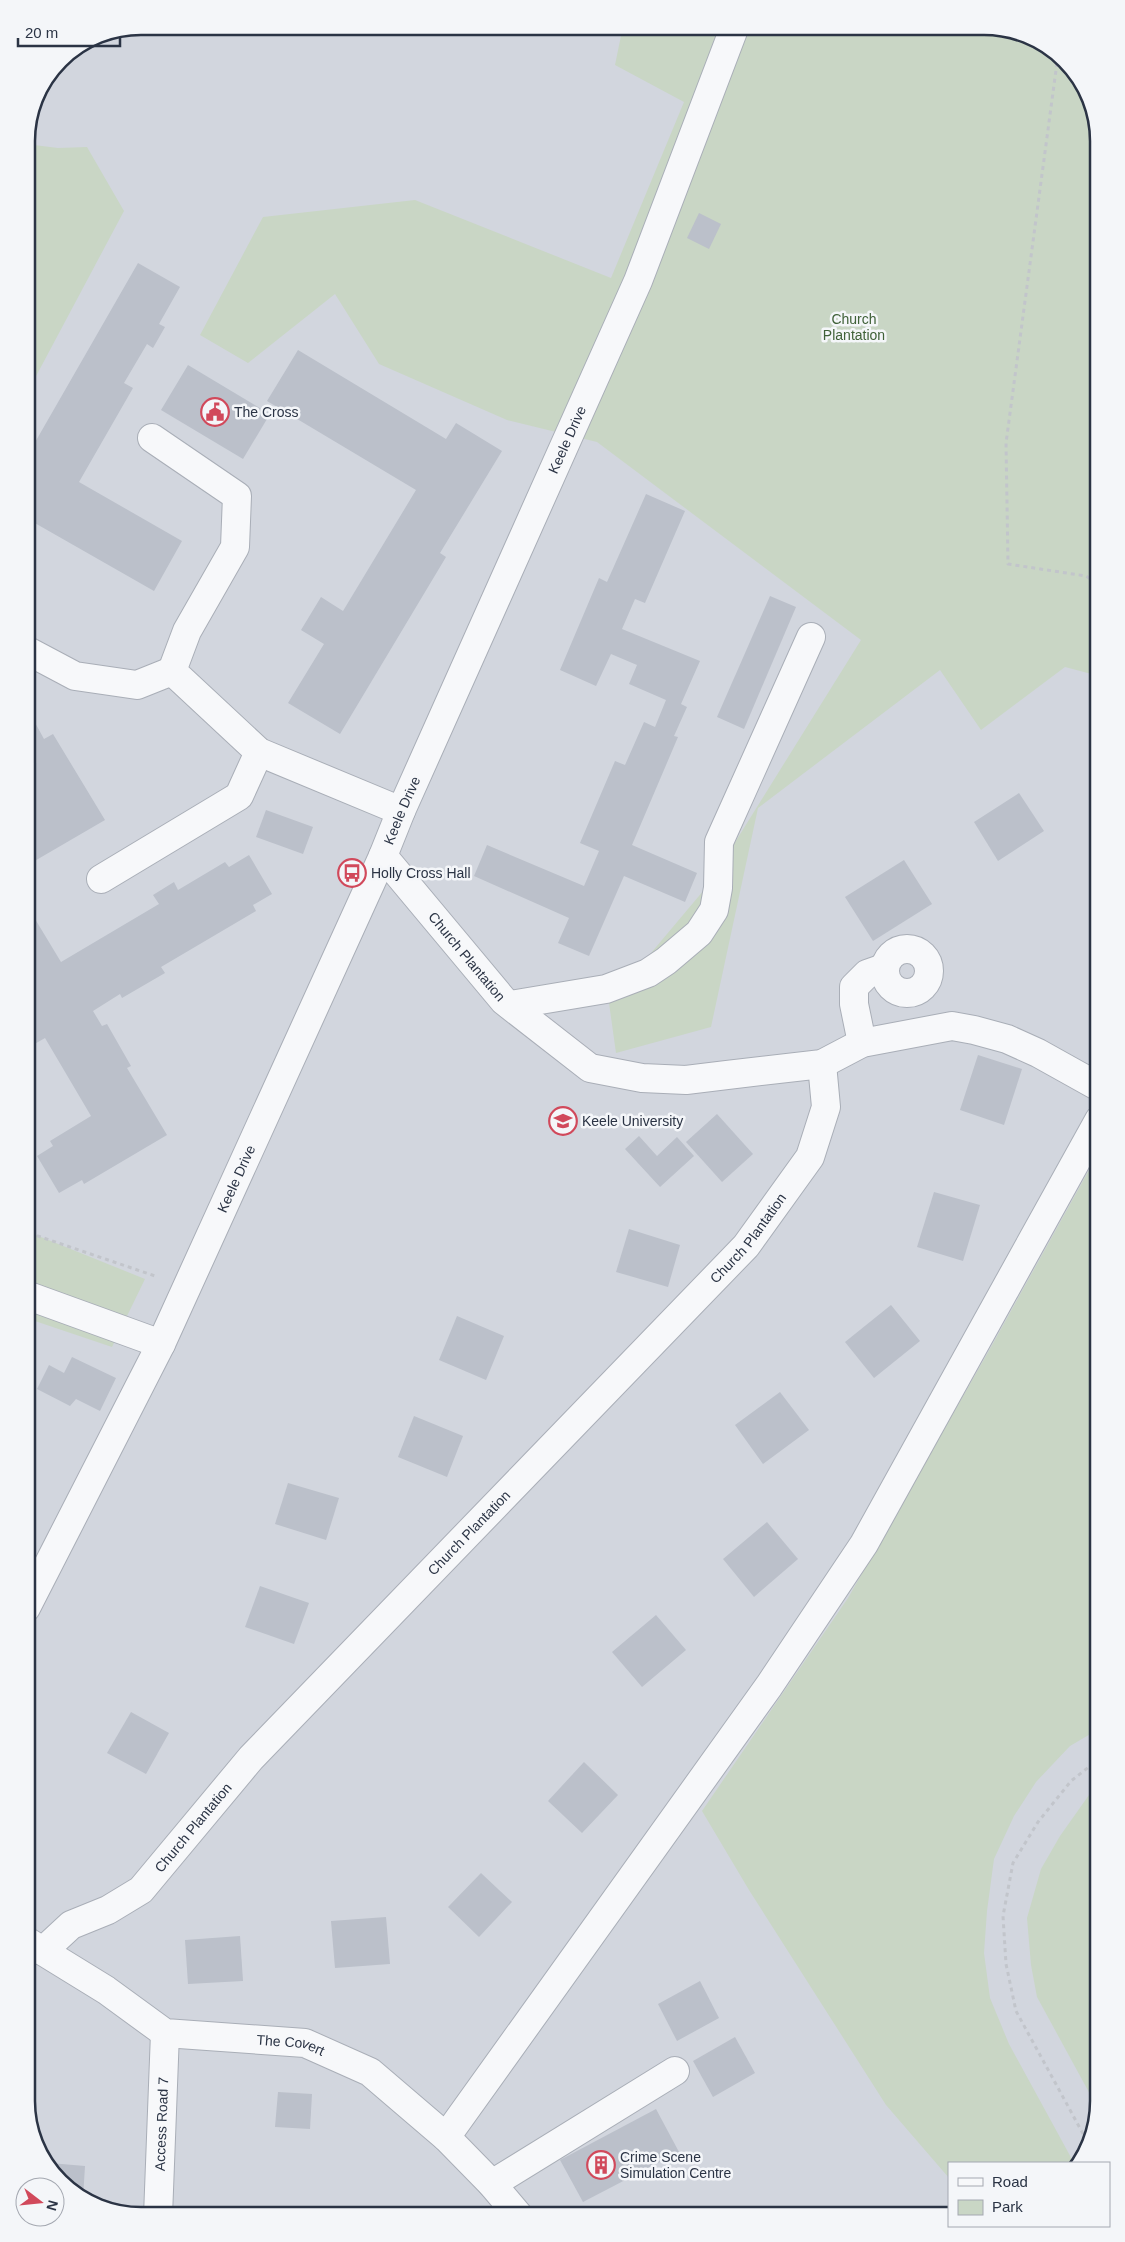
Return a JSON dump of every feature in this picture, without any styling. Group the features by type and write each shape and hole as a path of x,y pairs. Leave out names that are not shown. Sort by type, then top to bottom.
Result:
{"street":[{"name":"Keele Drive","path":"35,1590 161,1344 384,856 401,811 638,281 732,35"},
{"path":"35,655 75,676 138,685 172,671 187,631 235,547 237,496 152,438"},
{"path":"510,1005 576,995 614,986 654,969 699,933 714,910 718,888 719,842 811,637"},
{"path":"172,671 259,752 401,811"},
{"path":"101,879 239,796 259,752"},
{"name":"Church Plantation","path":"384,856 510,1005 590,1068 642,1078 686,1080 822,1064 862,1043 952,1026 1007,1039 1038,1053 1090,1082"},
{"path":"862,1043 854,1004 854,987 867,974 884,968"},
{"name":"Church Plantation","path":"35,1946 71,1926 108,1910 141,1890 250,1758 746,1246 810,1157 826,1107 822,1064"},
{"path":"446,2137 769,1686 864,1544 1090,1136"},
{"path":"35,1299 161,1344"},
{"path":"35,1946 106,1990 165,2033"},
{"name":"The Covert","path":"165,2033 305,2043 370,2072 446,2137 512,2207"},
{"name":"Access Road 7","path":"158,2207 165,2033"},
{"path":"492,2184 675,2071"}],"path":[{"path":"1057,64 1006,443 1008,564 1086,576 1090,579"},
{"path":"35,1235 187,1287"},
{"path":"1084,2136 1016,2011 1006,1964 1003,1916 1013,1863 1038,1822 1071,1781 1090,1766"}],"shaded area":[{"name":"Keele University","path":"134,35 991,35 1018,41 1043,53 1064,71 1082,100 1090,134 1090,2102 1089,2115 1082,2142 1071,2162 948,2162 948,2207 134,2207 107,2201 94,2196 76,2185 57,2166 43,2142 35,2108 35,134 43,100 57,76 71,61 88,49 113,39"}],"green space":[{"name":"Church Plantation","path":"621,35 991,35 1005,37 1031,46 1054,61 1064,71 1082,100 1090,134 1090,674 1065,667 981,730 940,670 758,808 711,1027 616,1053 609,1003 709,884 861,640 597,442 507,420 379,364 335,294 248,363 200,335 263,217 415,200 611,278 684,102 615,65"},
{"path":"35,145 58,148 87,147 124,211 35,378"},
{"path":"1090,1168 1090,1734 1070,1746 1036,1782 1014,1816 994,1859 984,1953 990,1998 1009,2044 1072,2160 1071,2162 948,2162 948,2177 886,2105 749,1890 702,1811 848,1598"},
{"path":"35,1235 145,1279 112,1347 35,1321"},
{"path":"1089,1795 1090,2094 1037,1997 1031,1965 1027,1918 1041,1869 1060,1836"}],"building":[{"path":"699,213 721,224 709,249 687,238"},
{"path":"138,263 180,287 159,324 165,327 153,348 147,344 124,383 133,388 79,482 182,541 154,591 35,523 35,442"},
{"path":"298,350 446,439 456,423 502,451 440,553 446,557 340,734 288,703 324,644 301,630 321,597 343,611 416,490 267,401"},
{"name":"The Cross","path":"188,365 270,414 243,459 161,410"},
{"path":"646,494 685,511 645,603 635,599 622,629 700,661 681,704 687,707 674,736 678,737 632,845 697,873 685,902 624,876 589,956 558,943 569,918 474,876 487,845 584,886 599,851 580,843 615,761 625,765 644,722 655,727 666,700 629,684 637,665 611,654 596,686 560,670 599,578 607,582"},
{"path":"770,596 796,607 744,729 717,717"},
{"path":"35,723 44,739 53,734 105,820 35,861"},
{"path":"1019,793 1044,831 998,861 974,822"},
{"path":"266,810 313,827 303,854 256,837"},
{"path":"249,855 272,894 253,905 256,911 161,967 165,973 122,998 120,994 93,1011 102,1026 107,1024 131,1066 127,1068 167,1135 84,1184 82,1180 59,1193 37,1156 53,1146 50,1141 91,1116 45,1038 35,1044 35,919 61,962 159,904 153,895 174,882 178,890 225,862 229,867"},
{"path":"904,860 932,904 873,941 845,897"},
{"path":"978,1055 1022,1069 1004,1125 960,1110"},
{"path":"717,1114 753,1154 722,1182 686,1142"},
{"path":"639,1136 657,1156 677,1137 694,1156 660,1187 625,1149"},
{"path":"934,1192 980,1205 963,1261 917,1247"},
{"path":"629,1229 680,1245 668,1287 616,1272"},
{"path":"891,1305 920,1341 874,1378 845,1342"},
{"path":"457,1316 504,1336 486,1380 439,1360"},
{"path":"72,1357 116,1378 100,1411 76,1399 70,1406 37,1389 49,1365 64,1373"},
{"path":"780,1392 809,1430 763,1464 735,1425"},
{"path":"414,1416 463,1436 447,1477 398,1457"},
{"path":"288,1483 339,1498 326,1540 275,1524"},
{"path":"767,1522 798,1559 754,1597 723,1559"},
{"path":"260,1586 309,1603 294,1644 245,1627"},
{"path":"656,1615 686,1650 642,1687 612,1652"},
{"path":"131,1712 169,1733 146,1774 107,1753"},
{"path":"584,1762 618,1795 582,1833 548,1801"},
{"path":"481,1873 512,1902 479,1937 448,1907"},
{"path":"386,1917 390,1964 335,1968 331,1921"},
{"path":"240,1936 243,1981 188,1984 185,1940"},
{"path":"700,1981 719,2018 677,2041 658,2004"},
{"path":"735,2037 755,2073 713,2097 693,2061"},
{"path":"278,2092 312,2094 310,2129 275,2127"},
{"name":"Crime Scene Simulation Centre","path":"656,2109 679,2152 583,2202 560,2160"},
{"path":"55,2163 85,2166 84,2190 66,2176"}],"place":[{"name":"The Cross","path":"215,412"},
{"name":"Holly Cross Hall","path":"352,873"},
{"name":"Keele University","path":"563,1121"},
{"name":"Crime Scene Simulation Centre","path":"601,2165"}]}
